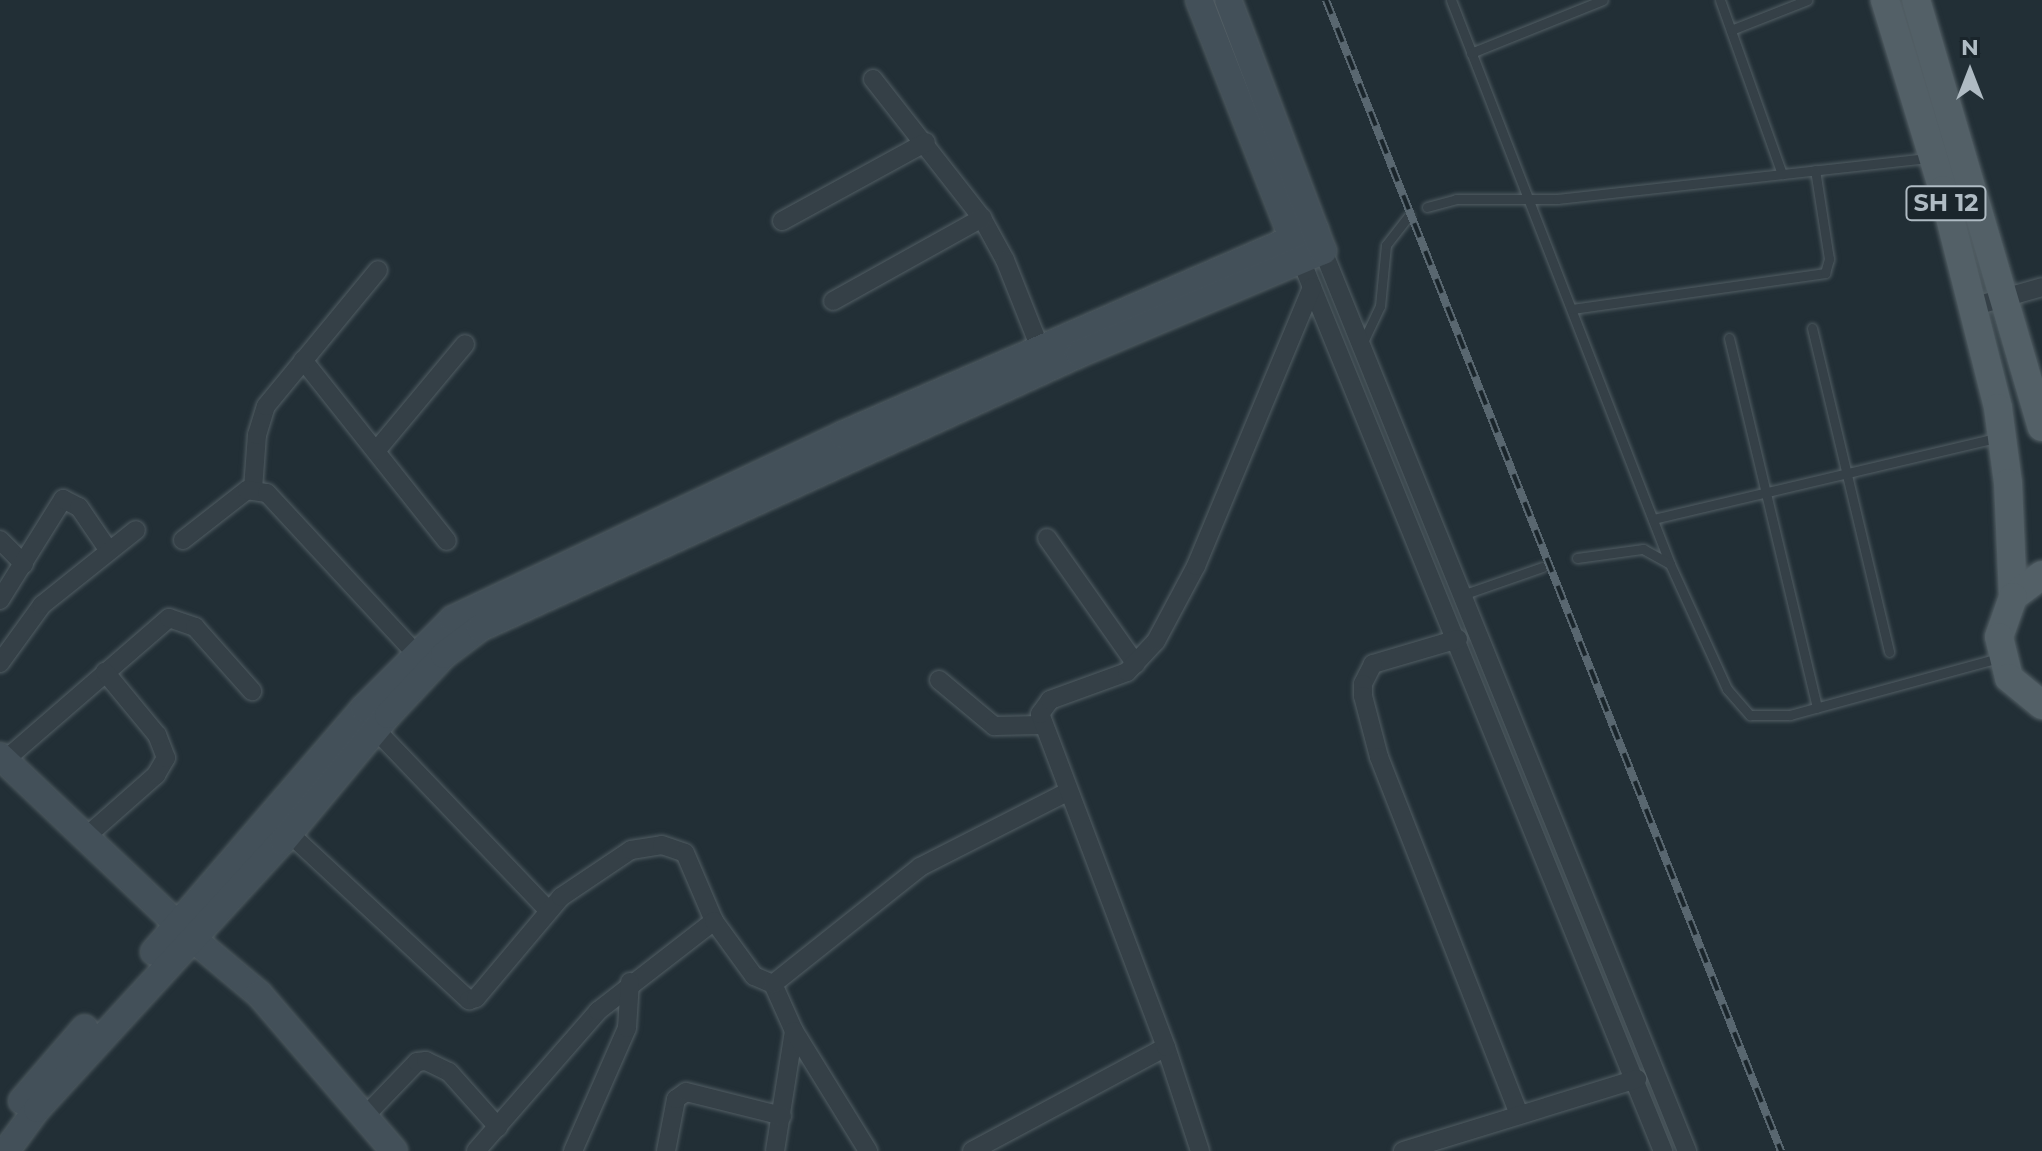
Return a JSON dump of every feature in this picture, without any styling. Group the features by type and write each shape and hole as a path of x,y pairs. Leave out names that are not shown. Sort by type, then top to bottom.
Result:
{"main road":[{"path":"1199,0 1308,245"},
{"path":"1228,0 1308,245"},
{"name":"SH 12","path":"1885,0 1933,157 2003,436"},
{"name":"SH 12","path":"1916,0 2000,299 2042,427"},
{"path":"6,1151 37,1109 414,652 453,619 495,595 1040,348 1308,245"},
{"path":"0,1129 184,931 289,833 444,655 480,628 1079,354 1308,245"},
{"path":"2003,436 2013,597"},
{"path":"2042,575 2013,597 2003,616 2001,658 2016,686 2042,706"},
{"path":"3,758 88,835 184,931 290,1026 394,1151"}],"street":[{"path":"873,79 926,142 982,218 1005,260 1040,348"},
{"path":"782,221 926,142"},
{"path":"833,301 982,218"},
{"path":"1308,245 1312,287 1637,1079 1663,1151"},
{"path":"1308,245 1362,344 1687,1151"},
{"path":"183,540 253,489 261,417 303,360 378,270"},
{"path":"1200,1151 1166,1047 1041,725 1040,714 1050,700 1113,679 1136,664 1184,592 1312,287"},
{"path":"1972,307 2042,287"},
{"path":"376,451 465,344"},
{"path":"303,360 447,541"},
{"path":"253,489 275,498 414,652"},
{"path":"0,600 63,499 79,507 109,551"},
{"path":"0,663 42,605 136,530"},
{"path":"1047,538 1136,664"},
{"path":"0,540 24,564"},
{"path":"3,758 162,621 177,618 195,627 252,691"},
{"path":"1458,639 1373,664 1363,684 1363,696 1379,757 1519,1114"},
{"path":"88,835 156,775 166,758 157,735 105,672"},
{"path":"939,680 994,726 1041,725"},
{"path":"376,730 548,910"},
{"path":"773,984 920,867 1067,792"},
{"path":"289,833 469,1000 476,998 548,910 581,881 631,850 662,845 685,853 714,921 754,976 773,984 794,1031 868,1151"},
{"path":"476,1151 630,982 714,921"},
{"path":"573,1151 627,1028 630,982"},
{"path":"775,1151 794,1031"},
{"path":"972,1151 1166,1047"},
{"path":"365,1116 417,1062 426,1061 449,1072 498,1127"},
{"path":"1403,1151 1637,1079"},
{"path":"666,1151 676,1099 686,1092 782,1116"}],"lane":[{"path":"1451,0 1525,199 1572,309 1670,564 1737,705 1764,718 1817,708 2001,658"},
{"path":"1471,53 1603,0"},
{"path":"1720,0 1782,174"},
{"path":"1731,30 1807,0"},
{"path":"1427,207 1456,199 1525,199 1933,157"},
{"path":"1572,309 1825,273 1829,259 1815,170"},
{"path":"1362,344 1380,306 1386,245 1409,216"},
{"path":"1812,328 1844,474 1889,652"},
{"path":"1729,338 1763,493 1817,708"},
{"path":"1653,519 2003,436"},
{"path":"1577,558 1643,549 1670,564"},
{"path":"1465,594 1542,567"}],"railway":[{"path":"1326,0 1781,1151"}]}
